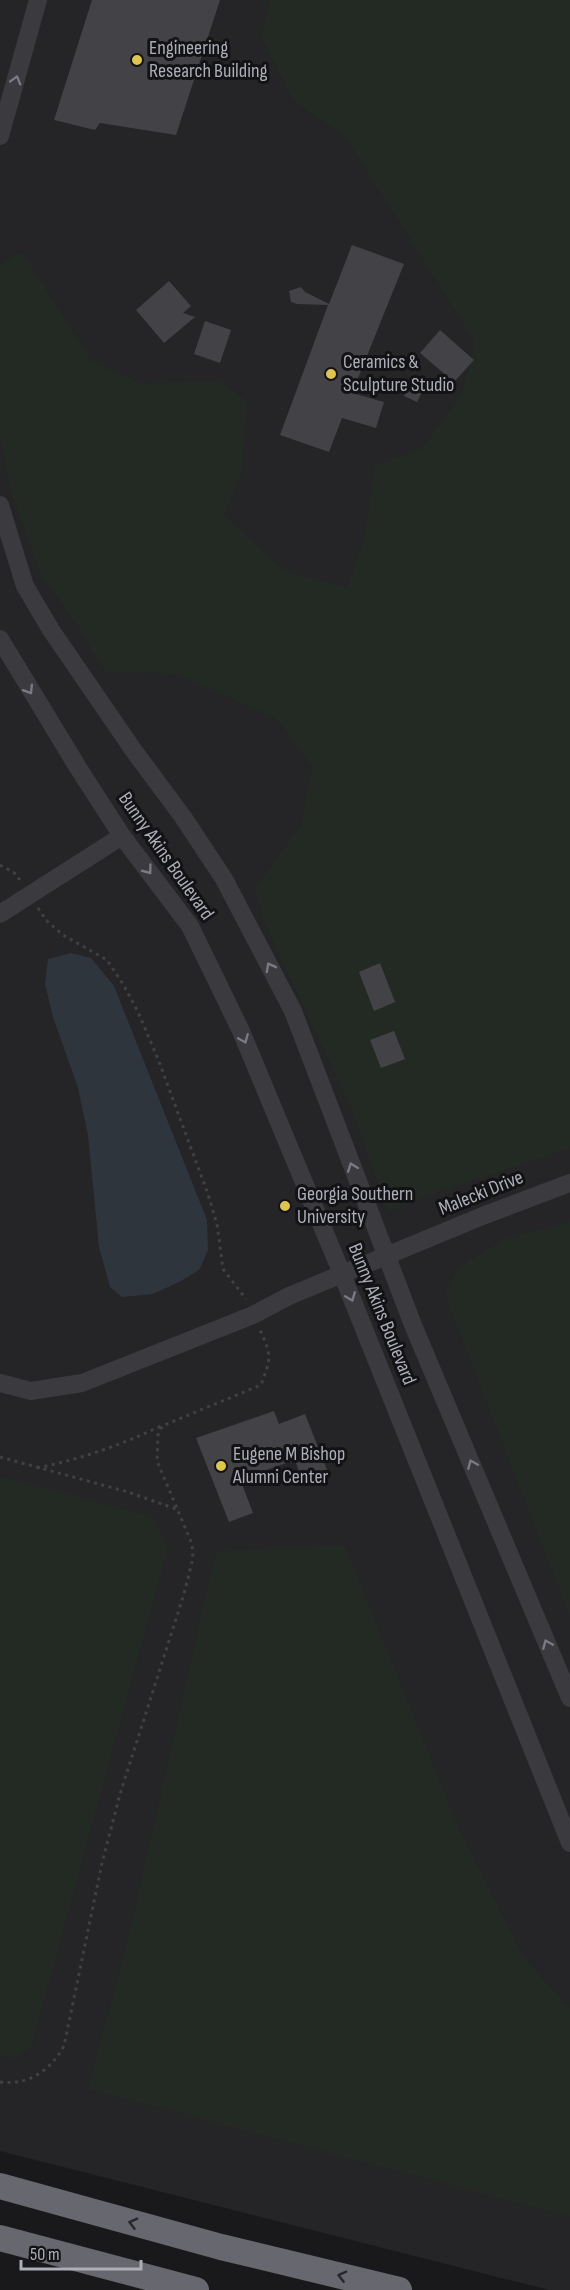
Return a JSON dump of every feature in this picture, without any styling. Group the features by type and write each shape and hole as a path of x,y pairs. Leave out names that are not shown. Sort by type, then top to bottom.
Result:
{"highway":[{"path":"0,2186 220,2247 399,2290"},
{"path":"0,2238 196,2290"}],"street":[{"path":"0,136 38,0"},
{"name":"Bunny Akins Boulevard","path":"0,505 31,595 88,685 183,817 224,879 293,1011 418,1336 570,1698"},
{"name":"Bunny Akins Boulevard","path":"0,639 122,836 190,926 241,1031 342,1274 570,1843"},
{"path":"0,914 122,836"},
{"name":"Malecki Drive","path":"0,1383 31,1391 82,1383 253,1315 289,1296 484,1215 570,1183"}],"path":[{"path":"0,865 16,874 54,927 107,960 138,1012 208,1194 217,1224 223,1269 244,1294 270,1353 261,1385 128,1442 74,1460 35,1468"},
{"path":"0,2082 17,2082 38,2074 55,2062 64,2046 102,1863 120,1794 184,1594 192,1558 192,1544 157,1461 158,1435 162,1426"},
{"path":"0,1457 128,1492 179,1510"}],"shaded area":[{"name":"Georgia Southern University","path":"0,0 570,0 570,2290 549,2290 0,2151"},
{"path":"269,0 570,0 570,1149 445,1189 388,1212 354,1115 264,922 255,888 301,826 312,767 277,719 176,674 105,672 80,629 40,573 12,495 0,436 0,264 22,252 91,360 139,383 220,381 247,401 242,473 224,515 283,570 347,588 365,535 375,465 423,448 462,394 475,342 346,138 294,101 262,38"},
{"path":"71,953 91,958 114,986 207,1220 208,1250 199,1270 153,1294 122,1297 110,1287 99,1247 88,1135 78,1088 53,1017 45,984 48,959"},
{"path":"570,1221 570,1617 445,1295 459,1267 503,1240"},
{"path":"0,1477 152,1516 168,1548 31,2048 11,2059 0,2056"},
{"path":"345,1545 455,1819 522,1955 570,2009 570,2217 88,2089 128,1939 216,1551"}],"building":[{"name":"Engineering Research Building","path":"92,0 220,0 176,135 100,123 95,130 54,120"},
{"name":"Ceramics & Sculpture Studio","path":"352,245 404,264 352,393 384,402 376,428 342,418 329,452 280,435 328,305 291,302 289,291 301,287 305,292 329,304"},
{"path":"169,281 191,306 183,313 195,317 164,343 136,310"},
{"path":"205,321 231,330 220,363 194,354"},
{"path":"440,330 474,360 454,382 420,353"},
{"path":"412,380 425,386 417,402 404,396"},
{"path":"380,963 395,1002 374,1011 359,972"},
{"path":"394,1031 405,1059 381,1068 370,1040"},
{"name":"Eugene M Bishop Alumni Center","path":"274,1411 279,1424 305,1414 327,1470 302,1480 295,1460 240,1479 253,1513 229,1522 196,1438"}],"place":[{"name":"Engineering Research Building","path":"137,60"},
{"name":"Ceramics & Sculpture Studio","path":"331,374"},
{"name":"Georgia Southern University","path":"285,1206"},
{"name":"Eugene M Bishop Alumni Center","path":"221,1466"}]}
